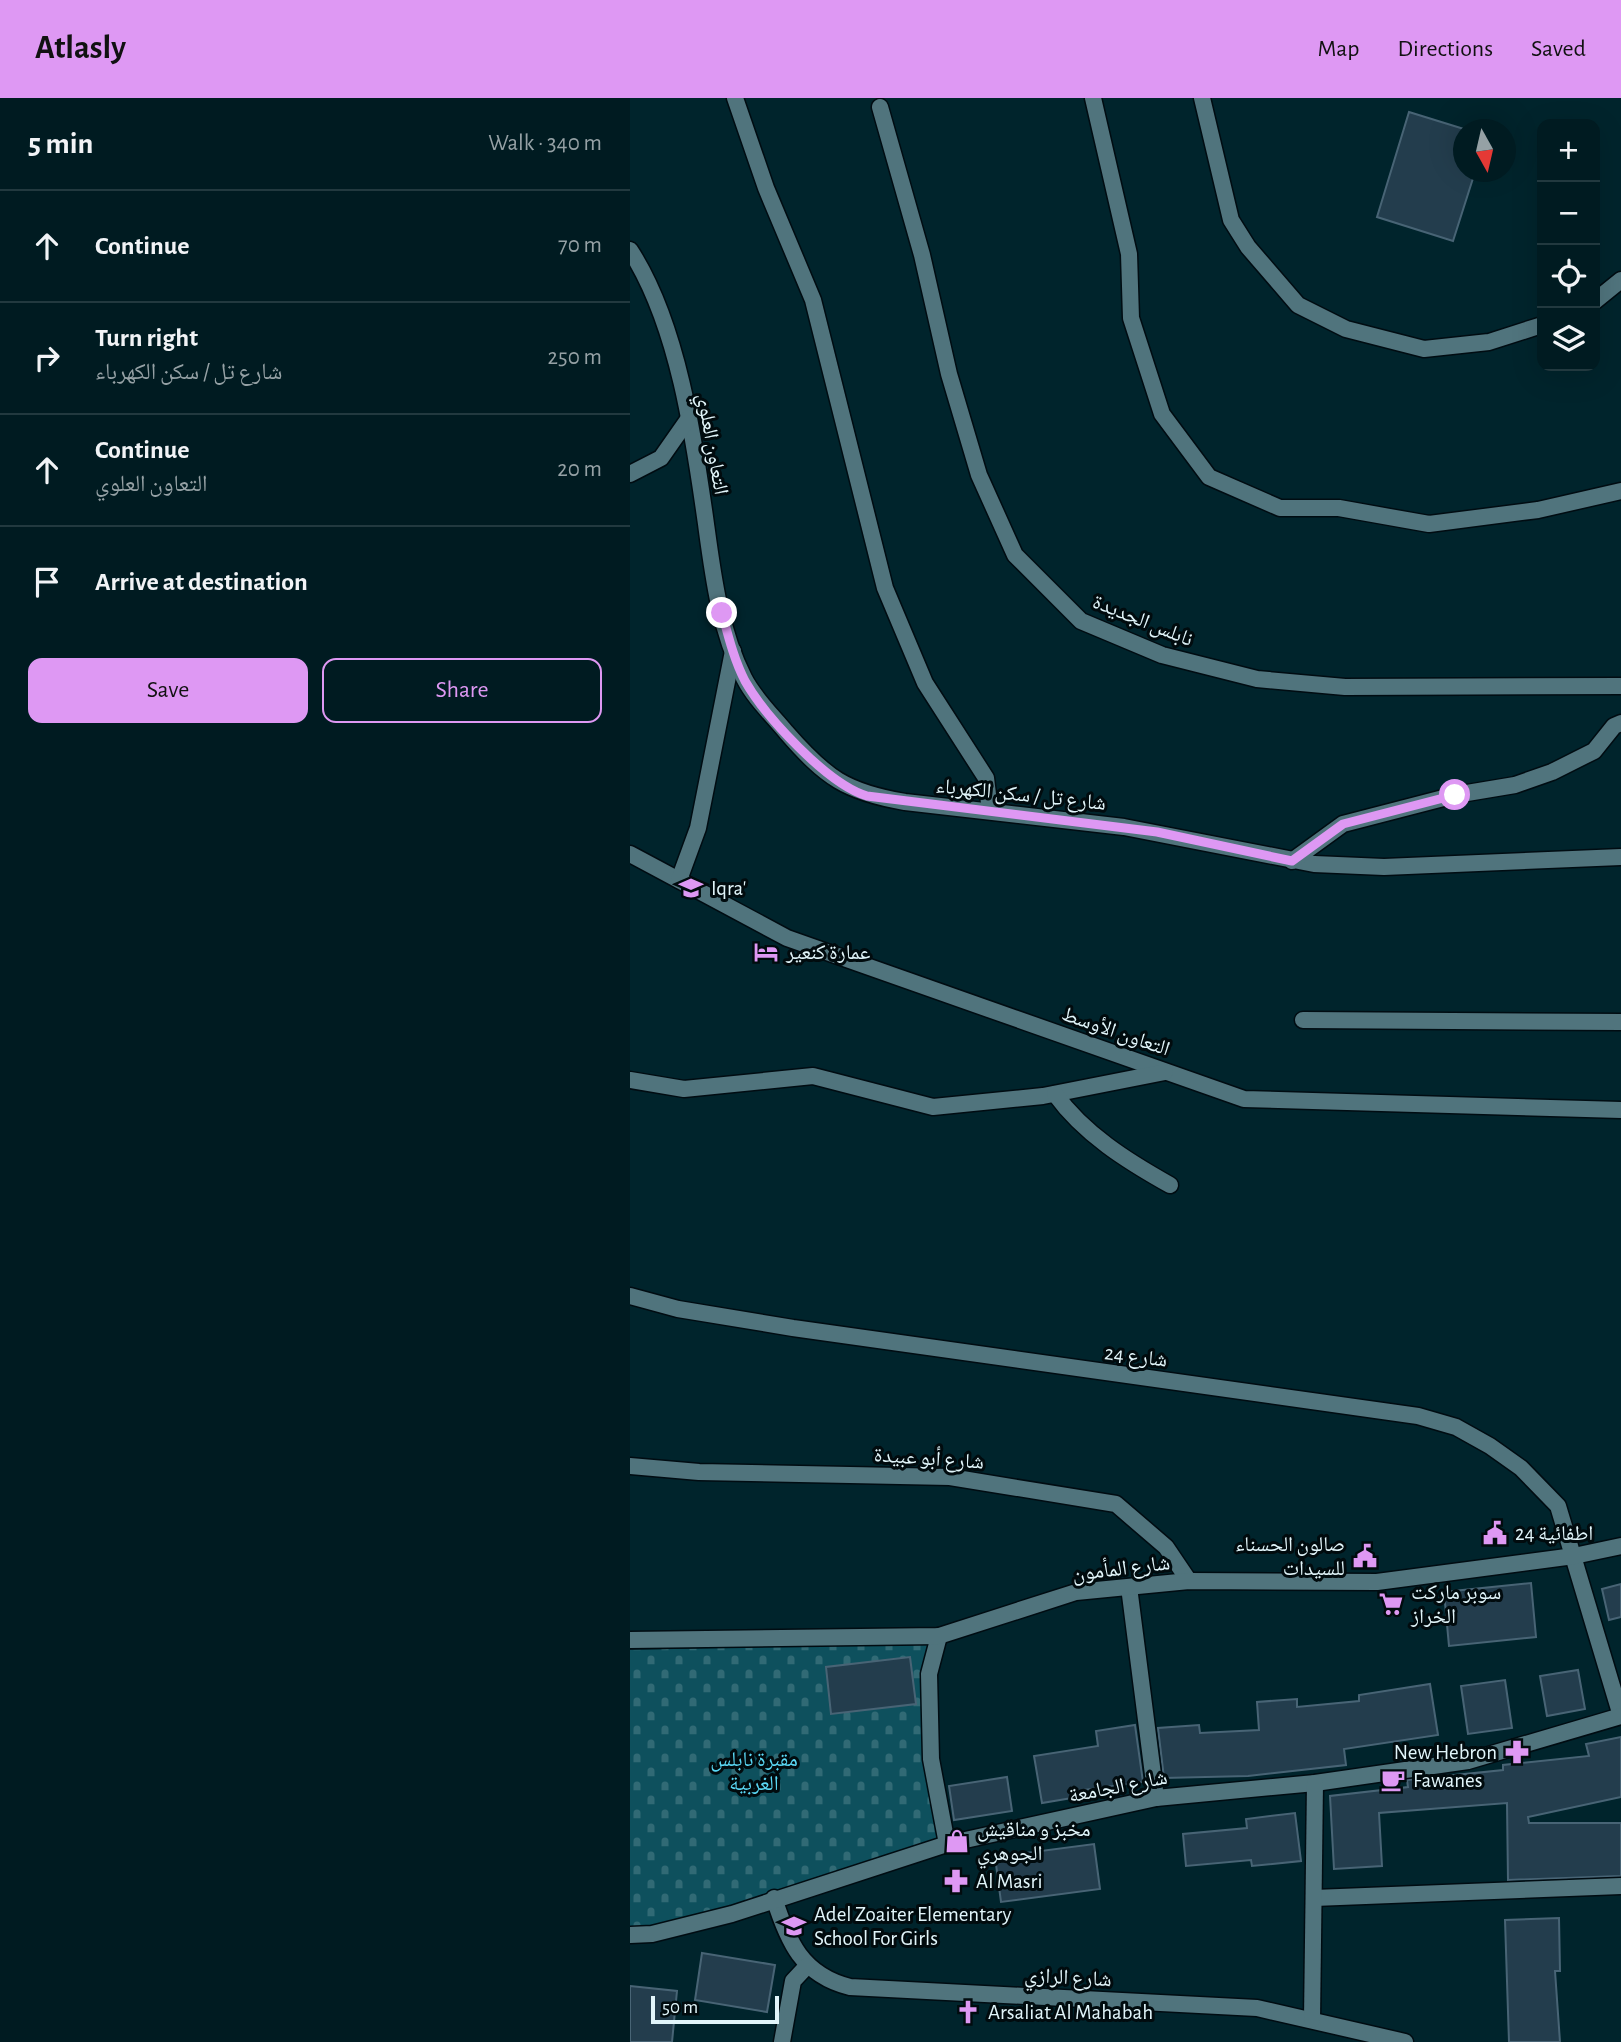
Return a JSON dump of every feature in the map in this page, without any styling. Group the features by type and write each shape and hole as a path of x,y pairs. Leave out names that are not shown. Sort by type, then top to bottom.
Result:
{"street":[{"path":"736,98 766,188 813,300 885,588 925,683 986,778 989,811"},
{"path":"1093,98 1129,254 1131,318 1162,414 1209,477 1280,509 1339,508 1429,524 1538,510 1621,491"},
{"path":"1202,98 1231,220 1248,247 1298,305 1346,329 1424,349 1489,342 1537,327"},
{"name":"نابلس الجديدة","path":"880,107 922,255 949,374 979,475 1015,555 1081,621 1162,655 1257,678 1345,687 1621,686"},
{"name":"التعاون العلوي","path":"630,250 660,318 689,418 715,583 733,651"},
{"path":"1600,297 1621,280"},
{"path":"630,474 661,458 689,418"},
{"path":"679,880 698,828 733,651"},
{"name":"شارع تل / سكن الكهرباء","path":"733,651 745,681 813,761 843,785 876,797 1157,832 1292,861 1384,867 1621,856"},
{"path":"1292,861 1343,824 1443,798 1515,785 1552,772 1594,751 1614,726 1621,723"},
{"name":"التعاون الأوسط","path":"630,854 787,938 1244,1098 1621,1111"},
{"path":"1303,1020 1621,1022"},
{"path":"630,1080 684,1089 813,1076 933,1107 1055,1094 1167,1072"},
{"path":"1055,1094 1069,1114 1104,1143 1170,1185"},
{"name":"شارع 24","path":"630,1296 678,1309 807,1330 1418,1416 1456,1427 1521,1468 1558,1506 1621,1716"},
{"name":"شارع أبو عبيدة","path":"630,1466 699,1472 950,1477 1116,1504 1166,1547 1189,1581"},
{"name":"شارع المأمون","path":"630,1640 939,1636 1076,1592 1189,1581 1377,1582 1574,1556 1621,1546"},
{"path":"1129,1587 1156,1798"},
{"path":"939,1636 929,1674 931,1759 947,1844"},
{"name":"شارع الجامعة","path":"630,1936 690,1925 947,1844 1156,1798 1315,1783 1468,1761 1621,1716"},
{"path":"1312,2020 1315,1783"},
{"path":"1314,1898 1621,1886"},
{"name":"شارع الرازي","path":"774,1898 790,1943 807,1966 826,1979 850,1987 1257,2007 1405,2042"},
{"path":"782,2042 793,1981 807,1966"}],"green space":[{"name":"مقبرة نابلس الغربية","path":"931,1645 941,1837 731,1908 630,1931 630,1650"}],"building":[{"path":"1409,112 1453,126 1453,182 1472,182 1453,241 1377,217"},
{"path":"1531,1583 1536,1637 1449,1646 1444,1592"},
{"path":"1621,1584 1621,1617 1609,1620 1602,1589"},
{"path":"910,1657 916,1704 831,1714 826,1667"},
{"path":"1578,1670 1585,1709 1547,1716 1540,1676"},
{"path":"1505,1680 1512,1728 1468,1734 1461,1686"},
{"path":"1430,1684 1438,1735 1344,1749 1346,1765 1248,1776 1164,1778 1158,1728 1199,1725 1200,1733 1259,1730 1257,1702 1297,1699 1297,1707 1359,1701 1359,1695"},
{"path":"1135,1725 1143,1782 1083,1790 1084,1796 1042,1803 1034,1756 1098,1746 1096,1731"},
{"path":"1621,1737 1621,1797 1528,1817 1529,1823 1621,1823 1621,1876 1508,1880 1507,1803 1379,1813 1382,1866 1334,1869 1330,1796 1408,1787 1407,1780 1503,1770 1503,1765 1589,1756 1586,1744"},
{"path":"1007,1777 1012,1811 954,1820 949,1786"},
{"path":"1295,1813 1301,1861 1252,1866 1251,1860 1186,1866 1183,1834 1247,1828 1246,1819"},
{"path":"1094,1844 1100,1889 1001,1902 995,1857"},
{"path":"1559,1918 1560,1971 1555,1971 1560,2042 1509,2042 1505,1920"},
{"path":"702,1953 775,1965 767,2012 695,2000"},
{"path":"630,1986 677,1991 672,2042 630,2042"}],"place":[{"name":"Iqra'","path":"691,888"},
{"name":"عمارة كنعير","path":"766,952"},
{"name":"اطفائية 24","path":"1495,1533"},
{"name":"صالون الحسناء للسيدات","path":"1365,1556"},
{"name":"سوبر ماركت الخراز","path":"1391,1604"},
{"name":"New Hebron","path":"1517,1752"},
{"name":"Fawanes","path":"1393,1780"},
{"name":"مخبز و مناقيش الجوهري","path":"957,1841"},
{"name":"Al Masri","path":"956,1881"},
{"name":"Adel Zoaiter Elementary School For Girls","path":"794,1926"},
{"name":"Arsaliat Al Mahabah","path":"968,2012"}],"route":[{"path":"722,613 745,681 763,705 822,769 849,789 867,796 938,807 1088,822 1157,832 1292,861 1343,824 1455,795"}]}
